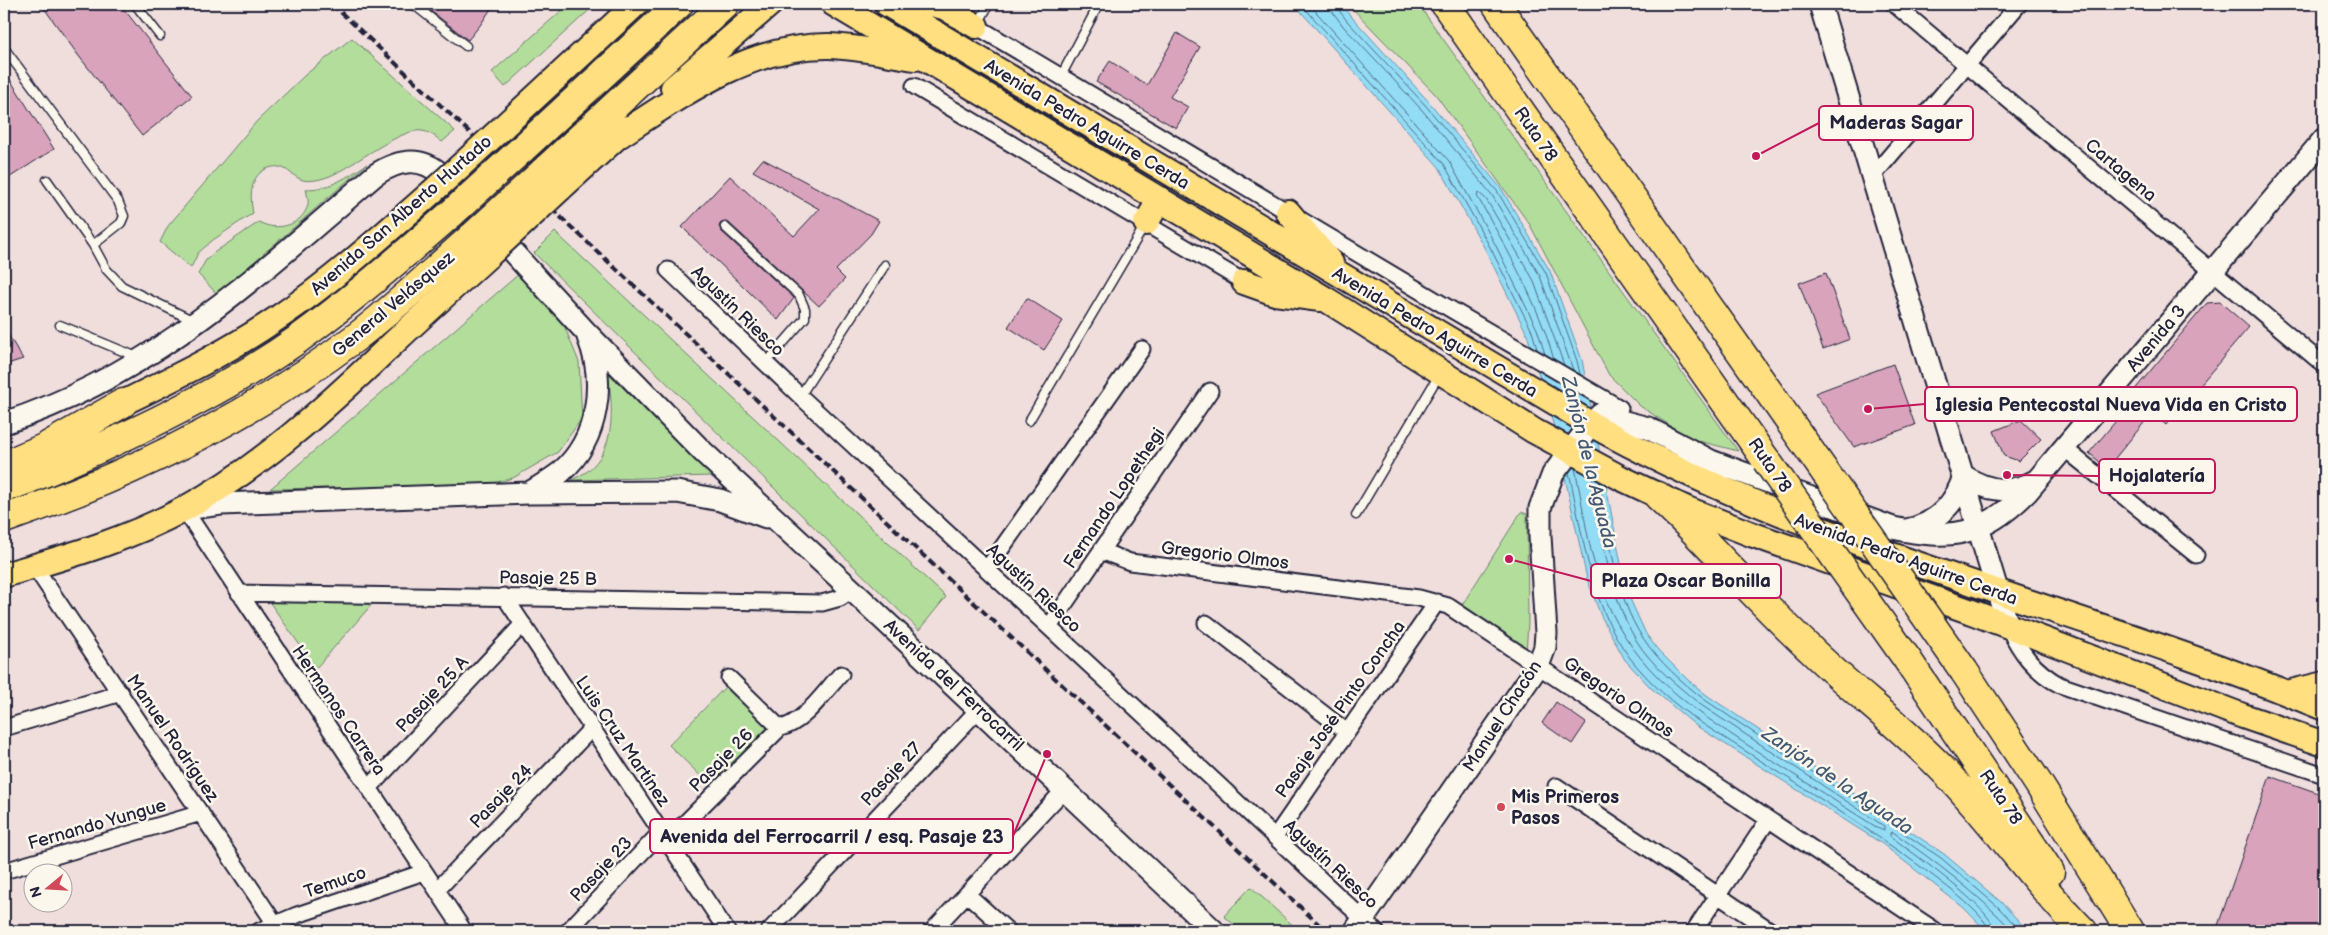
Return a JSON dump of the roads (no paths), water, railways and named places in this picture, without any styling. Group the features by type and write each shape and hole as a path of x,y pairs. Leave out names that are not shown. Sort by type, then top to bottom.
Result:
{"highway":[{"name":"General Velásquez","path":"4,488 76,460 216,391 257,366 332,314 452,213 679,4"},
{"name":"General Velásquez","path":"4,519 148,462 208,432 284,387 357,336 480,246 550,181 725,4"},
{"name":"Ruta 78","path":"1445,4 1907,660 2001,797 2087,931"},
{"path":"1502,10 1964,670 2033,774 2130,931"},
{"path":"4,465 44,448 123,403"},
{"path":"1658,496 1708,543 1809,649 1945,772 1975,804 2050,896 2083,931"}],"main road":[{"name":"Avenida San Alberto Hurtado","path":"123,403 203,364 278,318 360,255 432,192 636,4"},
{"path":"614,139 770,4"},
{"name":"Avenida Pedro Aguirre Cerda","path":"834,4 1327,300 1544,437 1621,478 1658,496 1751,534 2008,626 2243,716 2324,744"},
{"name":"Avenida Pedro Aguirre Cerda","path":"887,4 1536,392 1608,416 1673,468 1743,499 1997,592 2158,645 2324,708"},
{"path":"932,4 944,7 976,26"},
{"path":"550,181 714,77 742,64 781,51 813,46 843,47 930,60"},
{"path":"1146,223 1160,199"},
{"path":"1288,212 1341,276"},
{"path":"4,575 131,534 184,509 241,474 292,436 480,246"},
{"path":"1244,282 1275,293 1327,300"},
{"path":"2287,693 2324,684"}],"street":[{"path":"1820,4 2008,626"},
{"name":"Cartagena","path":"1894,4 2324,365"},
{"path":"1872,177 2019,4"},
{"name":"Avenida Pedro Aguirre Cerda","path":"976,26 1519,349 1608,416"},
{"path":"914,86 1244,282"},
{"name":"Avenida 3","path":"1978,527 2016,504 2324,139"},
{"name":"Avenida del Ferrocarril","path":"4,423 88,390 144,359 198,322 375,175 397,163 407,161 426,164 442,175 585,331 695,444 1214,931"},
{"name":"Agustín Riesco","path":"668,270 800,396 1274,837 1364,927"},
{"path":"528,493 562,471 574,458 591,426 598,394 598,378 596,362 585,331"},
{"path":"987,569 1142,349"},
{"name":"Fernando Lopethegi","path":"1049,627 1210,390"},
{"name":"Avenida San Alberto Hurtado","path":"4,450 56,432 123,403"},
{"path":"1608,416 1663,435 1719,464 1904,531 1940,536 1978,527"},
{"name":"Manuel Chacón","path":"1364,927 1538,666 1545,647 1546,633 1540,508 1553,474 1569,452 1608,416"},
{"path":"2064,448 2196,555"},
{"path":"1964,476 1983,487 1994,490 2017,488 2038,479"},
{"path":"1904,531 1931,522 1946,510 1957,494 1964,476"},
{"path":"184,509 221,504 528,493 677,492 740,506 780,523"},
{"name":"Hermanos Carrera","path":"184,509 464,931"},
{"name":"Gregorio Olmos","path":"1101,551 1130,562 1419,598 1448,606 1936,931"},
{"name":"Manuel Rodríguez","path":"34,566 278,928"},
{"name":"Pasaje 25 B","path":"239,593 504,596 822,603 840,598 852,590"},
{"name":"Luis Cruz Martínez","path":"504,596 727,931"},
{"name":"Pasaje José Pinto Concha","path":"1274,837 1437,602"},
{"path":"1206,622 1347,732"},
{"name":"Pasaje 25 A","path":"369,788 523,624"},
{"name":"Avenida Pedro Aguirre Cerda","path":"2008,626 2027,660 2035,668 2060,684 2324,775"},
{"name":"Pasaje 26","path":"664,837 780,728 790,726 800,719 841,674"},
{"name":"Pasaje 26","path":"729,678 780,728"},
{"path":"4,728 121,693"},
{"name":"Pasaje 27","path":"769,931 978,709"},
{"name":"Pasaje 24","path":"437,890 592,728"},
{"path":"1556,786 1771,931"},
{"path":"932,931 1064,790"},
{"name":"Fernando Yungue","path":"4,871 200,813"},
{"path":"1694,931 1768,820"},
{"name":"Pasaje 23","path":"568,931 664,837"},
{"name":"Temuco","path":"259,931 278,928 297,915 424,872"},
{"path":"968,894 1008,931"}],"lane":[{"path":"136,4 160,36"},
{"path":"413,4 466,46"},
{"path":"976,26 989,4"},
{"path":"1061,76 1099,4"},
{"path":"4,48 118,201 124,216 121,223 93,245"},
{"path":"47,180 93,245 106,269 122,286 198,322"},
{"path":"1029,421 1146,223"},
{"path":"725,226 799,295 805,309 805,318 766,363"},
{"path":"800,396 885,265"},
{"path":"60,326 144,359"},
{"path":"1356,515 1440,373"}],"water":[{"name":"Zanjón de la Aguada","path":"1294,4 1340,4 1430,103 1501,188 1550,271 1582,360 1626,590 1646,634 1658,650 1688,680 1708,696 1944,854 2001,902 2028,931 1986,931 1964,908 1881,843 1695,725 1651,688 1625,660 1601,616 1587,579 1554,427 1527,334 1485,249 1439,167"}],"railway":[{"path":"332,4 1326,931"}],"place":[{"name":"Maderas Sagar","path":"1756,156"},
{"name":"Iglesia Pentecostal Nueva Vida en Cristo","path":"1868,409"},
{"name":"Hojalatería","path":"2007,475"},
{"name":"Plaza Oscar Bonilla","path":"1509,559"},
{"name":"Avenida del Ferrocarril / esq. Pasaje 23","path":"1047,754"},
{"name":"Mis Primeros Pasos","path":"1501,807"}]}
